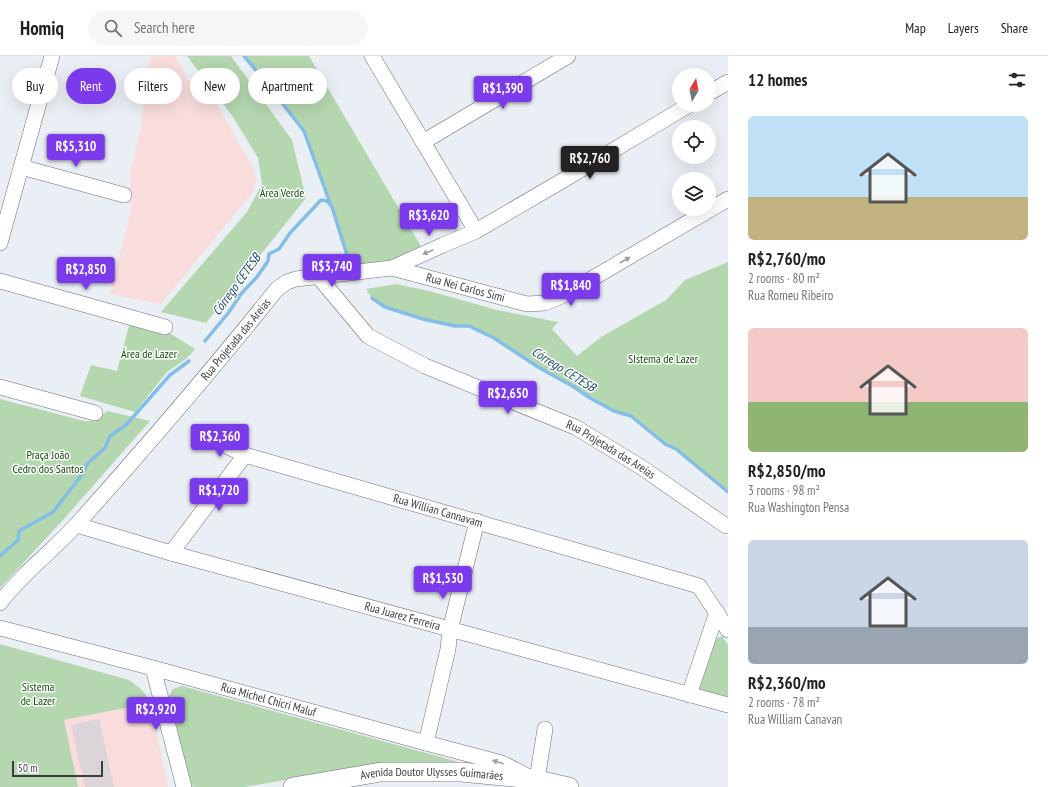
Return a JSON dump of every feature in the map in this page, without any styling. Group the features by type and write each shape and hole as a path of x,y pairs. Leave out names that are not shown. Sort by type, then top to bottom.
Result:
{"main road":[{"name":"Avenida Doutor Ulysses Guimarães","path":"293,787 381,772 461,772 535,779 569,787"}],"street":[{"path":"0,243 52,56"},
{"path":"372,56 476,230"},
{"path":"423,142 568,56"},
{"path":"716,89 728,82"},
{"path":"317,275 345,274 387,268 476,230 677,112"},
{"path":"21,167 124,195"},
{"name":"Rua Nei Carlos Simi","path":"387,268 527,304 545,303 564,295 728,199"},
{"name":"Rua Projetada das Areias","path":"0,603 11,588 77,525 217,364 277,289 296,278 317,275 368,336 425,366 575,427 641,467 726,526"},
{"path":"0,281 165,327"},
{"path":"0,387 95,413"},
{"name":"Rua Willian Cannavam","path":"208,437 245,455 699,586 728,630"},
{"path":"171,554 245,455"},
{"path":"426,743 448,649 450,630 477,521"},
{"name":"Rua Juarez Ferreira","path":"77,525 171,554 728,705"},
{"path":"689,695 717,612"},
{"name":"Rua Michel Chicri Maluf","path":"0,628 502,763 535,779"},
{"path":"153,668 184,787"},
{"path":"535,779 546,729"}],"shaded area":[{"path":"175,56 182,68 148,68 151,57"},
{"path":"182,68 190,82 190,104 217,104 252,166 257,180 252,193 161,304 110,294 131,211 131,205 128,203 130,195 130,173 141,128 144,104 182,104"},
{"path":"150,703 168,787 78,787 64,720"}],"green space":[{"name":"Área Verde","path":"187,56 231,56 240,68 196,68"},
{"path":"244,56 309,56 316,68 254,68"},
{"name":"Área Verde","path":"240,68 248,79 248,104 266,104 292,140 306,198 206,323 161,312 247,212 262,184 258,158 223,104 240,104"},
{"path":"327,87 422,248 406,258 354,268 347,255 332,207 304,131 283,104 327,104"},
{"name":"SIstema de Lazer","path":"728,262 728,491 676,449 665,444 631,416 614,411 590,398 574,387 538,367 494,338 469,326 455,326 423,319 385,307 372,298 366,289 396,284 429,291 497,310 558,322 552,329 577,356 601,337 666,300 685,280"},
{"name":"Área de Lazer","path":"130,322 168,332 195,349 186,359 167,372 135,412 80,396 91,365 117,371"},
{"name":"Praça João Cedro dos Santos","path":"0,399 84,421 92,421 108,411 150,421 63,520 0,588"},
{"path":"722,636 728,645 728,698 703,692 697,687 715,639"},
{"name":"Sistema de Lazer","path":"0,644 129,680 142,690 148,699 150,703 64,720 78,787 0,787"},
{"path":"182,686 459,762 457,764 359,767 245,787 193,787 190,782 169,696 173,689"}],"building":[{"path":"99,719 114,787 85,787 71,725"}],"waterway":[{"path":"244,56 304,131 330,203"},
{"name":"Córrego CETESB","path":"205,341 229,312 241,294 257,277 268,261 269,254 279,249 290,233 321,200 327,201 332,207 347,255"},
{"name":"Córrego CETESB","path":"372,298 385,307 423,319 455,326 469,326 494,338 538,367 574,387 590,398 614,411 631,416 665,444 676,449 728,492"},
{"name":"Córrego CETESB","path":"0,556 18,540 19,531 53,512 81,476 88,463 105,448 110,436 126,425 170,375 189,361"}]}
